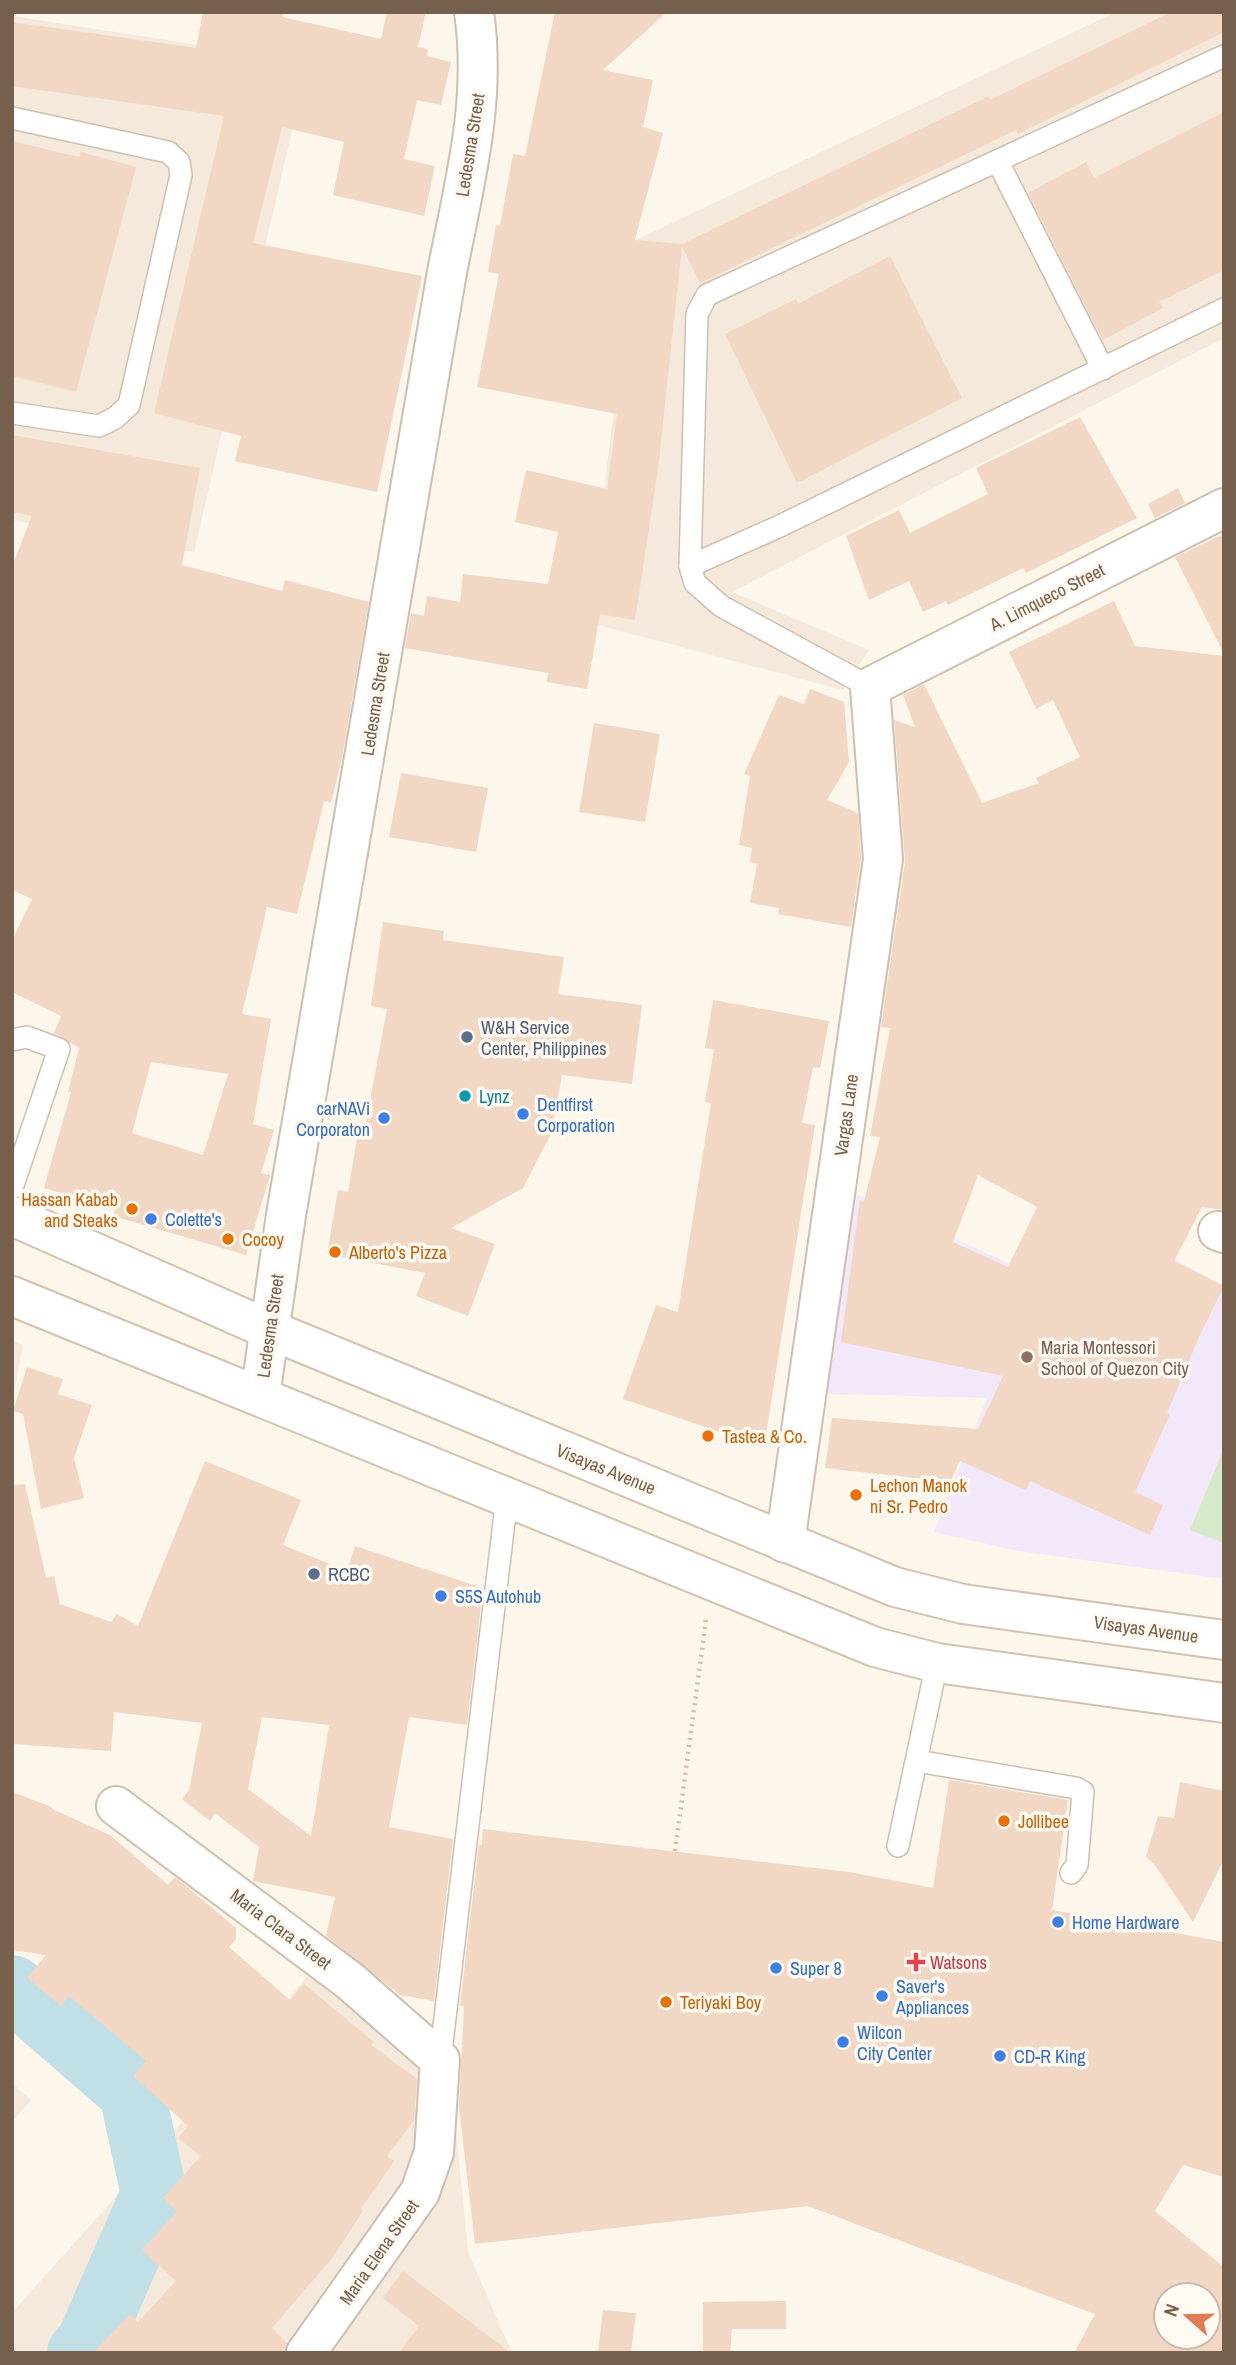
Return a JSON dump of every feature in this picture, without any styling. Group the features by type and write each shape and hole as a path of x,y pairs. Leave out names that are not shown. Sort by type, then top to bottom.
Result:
{"street":[{"name":"Ledesma Street","path":"260,1396 268,1329 447,272 478,117 480,54 474,12"},
{"name":"A. Limqueco Street","path":"870,687 1224,508"},
{"name":"Vargas Lane","path":"785,1543 883,859 870,687"},
{"name":"Visayas Avenue","path":"12,1216 268,1329 895,1587 963,1604 1224,1640"},
{"path":"12,1296 875,1647 937,1663 1224,1703"},
{"name":"Maria Clara Street","path":"116,1806 350,1981 440,2060"},
{"name":"Maria Elena Street","path":"306,2353 420,2192 434,2152 440,2060"}],"lane":[{"path":"870,687 721,606 695,583 690,566 697,314 706,295 1224,56"},
{"path":"12,118 169,152 179,162 181,175 129,405 115,418 99,426 12,413"},
{"path":"998,162 1103,369"},
{"path":"690,566 780,526 1224,309"},
{"path":"12,1040 27,1037 59,1049 12,1188"},
{"path":"440,2060 507,1497"},
{"path":"898,1846 917,1761 923,1716 937,1663"},
{"path":"917,1761 1076,1788 1083,1792 1077,1865 1071,1873"}],"path":[{"path":"675,1851 712,1581"}],"shaded area":[{"path":"1116,12 1224,12 1224,338 732,592 869,650 843,690 587,622 636,240"},
{"path":"12,16 308,62 194,552 12,520"},
{"name":"Maria Montessori School of Quezon City","path":"857,1194 1134,1321 1168,1256 1224,1286 1224,1579 1018,1551 934,1532 987,1398 824,1394"},
{"path":"12,1340 23,1345 12,1402"},
{"path":"317,1965 450,2071 468,2252 512,2353 12,2353 12,2313 243,2054"},
{"path":"12,2083 31,2100 12,2122"}],"green space":[{"path":"1224,1448 1224,1543 1190,1530"}],"building":[{"path":"203,12 283,12 282,17 381,39 387,12 426,12 418,47 428,49 427,56 451,62 441,105 417,100 404,159 435,166 424,216 333,195 344,142 282,127 253,243 422,276 377,492 235,461 241,436 154,413 224,116 12,86 12,22 196,48"},
{"path":"555,12 667,12 603,70 653,80 643,127 663,133 635,240 682,244 989,96 990,100 1171,12 1224,12 1224,32 1018,134 1016,130 700,283 682,246 658,469 635,620 600,614 587,689 547,682 548,673 405,648 411,613 424,616 427,596 460,602 463,574 548,584 558,532 515,522 526,470 607,489 617,414 477,387 499,274 488,272 496,225 500,226 513,154 525,156"},
{"path":"1224,112 1224,270 1159,302 1163,308 1103,340 1028,193 1086,162 1094,178"},
{"path":"12,141 79,157 81,152 136,167 76,392 12,376"},
{"path":"890,256 962,398 797,483 725,334 796,299 798,304"},
{"path":"1080,417 1137,518 1026,573 1023,568 948,605 946,601 923,612 909,581 869,600 846,536 899,510 910,533 988,494 976,468"},
{"path":"12,435 200,468 182,565 282,591 285,580 369,602 342,758 331,803 324,801 297,914 267,907 242,1014 271,1019 253,1124 274,1130 261,1173 270,1175 246,1255 113,1216 115,1209 44,1188 71,1092 68,1092 79,1048 54,1033 61,1016 12,992 12,941 32,899 12,890 12,566 32,516 12,512","holes":["151,1062 228,1074 203,1155 132,1133"]},
{"path":"1178,488 1185,503 1155,518 1148,504"},
{"path":"1224,534 1224,654 1175,557"},
{"path":"1114,601 1135,646 1224,656 1224,1210 1202,1207 1174,1261 1224,1286 1199,1337 1167,1413 1170,1414 1135,1492 1163,1505 1150,1535 1030,1481 1026,1490 960,1461 950,1482 825,1468 832,1418 978,1429 1003,1376 841,1342 860,1200 864,1202 880,1137 870,1136 890,1028 881,1027 905,862 894,720 915,727 903,695 924,684 982,803 1039,783 1036,778 1080,757 1053,700 1036,709 1009,652","holes":["978,1175 1037,1207 1008,1267 953,1242"]},
{"path":"810,689 844,702 849,762 827,800 858,813 861,858 851,927 778,914 779,908 750,903 757,864 750,862 752,848 739,845 750,776 744,774 779,695 804,704"},
{"path":"594,723 660,734 645,822 579,812"},
{"path":"401,773 488,788 476,852 389,837"},
{"path":"383,922 444,931 443,940 564,957 558,994 642,1005 632,1084 562,1075 551,1134 523,1188 451,1228 495,1244 468,1316 416,1296 425,1273 327,1254 338,1190 348,1192 357,1138 363,1138 387,1009 371,1006"},
{"path":"713,1000 829,1021 820,1068 813,1067 802,1123 815,1125 764,1447 623,1399 656,1305 678,1312 711,1103 705,1102 714,1049 705,1048"},
{"path":"27,1367 63,1379 58,1394 92,1405 74,1458 84,1498 41,1509 23,1414 13,1411"},
{"path":"205,1461 301,1500 283,1545 347,1571 355,1546 483,1588 467,1725 409,1717 389,1827 453,1839 434,2001 400,1995 326,1936 335,1897 253,1881 259,1847 215,1813 210,1821 182,1799 189,1790 202,1723 114,1712 111,1751 12,1744 12,1485 25,1484 46,1578 54,1576 60,1604 111,1622 117,1614 138,1626","holes":["262,1717 329,1725 311,1836 248,1789"]},
{"name":"Wilcon City Center","path":"949,1780 1068,1800 1052,1910 1224,1942 1224,2177 1183,2165 1155,2211 1224,2267 1224,2353 1074,2353 1095,2314 808,2206 475,2244 459,2107 464,2006 460,2006 483,1829 849,1872 933,1888"},
{"path":"1180,1782 1224,1791 1224,1859 1193,1922 1155,1865 1146,1857 1158,1816 1174,1818"},
{"path":"12,1792 52,1807 110,1835 168,1885 175,1877 236,1928 236,1939 229,1947 290,2000 304,1984 374,2042 371,2045 417,2079 414,2120 387,2156 394,2161 361,2209 363,2211 333,2257 272,2328 287,2343 284,2353 93,2353 130,2314 138,2322 176,2281 142,2250 177,2211 163,2198 201,2156 178,2138 188,2126 133,2076 146,2061 69,1996 61,2006 27,1978 46,1955 12,1950"},
{"path":"403,2271 511,2353 399,2353 419,2326 383,2298"},
{"path":"786,2301 786,2329 732,2329 730,2353 703,2353 703,2302"},
{"path":"603,2310 636,2313 631,2353 598,2353"}],"waterway":[{"path":"12,1988 132,2092 154,2194 89,2343 80,2353"}],"place":[{"name":"W&H Service Center, Philippines","path":"467,1037"},
{"name":"Lynz","path":"465,1096"},
{"name":"Dentfirst Corporation","path":"523,1114"},
{"name":"carNAVi Corporaton","path":"384,1118"},
{"name":"Hassan Kabab and Steaks","path":"132,1209"},
{"name":"Colette's","path":"151,1219"},
{"name":"Cocoy","path":"228,1239"},
{"name":"Alberto's Pizza","path":"335,1252"},
{"name":"Maria Montessori School of Quezon City","path":"1027,1357"},
{"name":"Tastea & Co.","path":"708,1436"},
{"name":"Lechon Manok ni Sr. Pedro","path":"856,1495"},
{"name":"RCBC","path":"314,1574"},
{"name":"S5S Autohub","path":"441,1596"},
{"name":"Jollibee","path":"1004,1821"},
{"name":"Home Hardware","path":"1058,1922"},
{"name":"Watsons","path":"916,1962"},
{"name":"Super 8","path":"776,1968"},
{"name":"Saver's Appliances","path":"882,1996"},
{"name":"Teriyaki Boy","path":"666,2002"},
{"name":"Wilcon City Center","path":"843,2042"},
{"name":"CD-R King","path":"1000,2056"}]}
